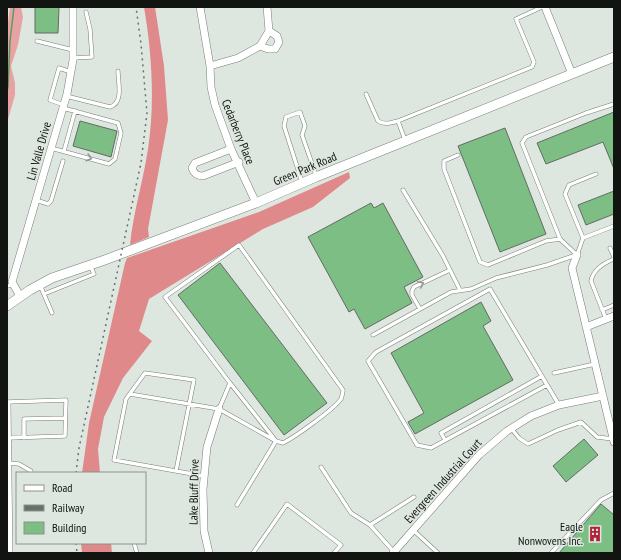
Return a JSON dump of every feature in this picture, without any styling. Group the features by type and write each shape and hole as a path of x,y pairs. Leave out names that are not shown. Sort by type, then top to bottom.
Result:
{"street":[{"name":"Lin Valle Drive","path":"20,296 10,286 66,96 73,58 73,7"},
{"name":"Cedarberry Place","path":"200,7 210,66 211,87 215,105 232,149 256,203"},
{"path":"210,66 238,58 260,46 269,31 267,7"},
{"path":"546,7 572,74"},
{"path":"260,46 268,49 275,49 279,42 277,36 269,31"},
{"name":"Green Park Road","path":"7,306 40,284 64,274 256,203 316,177 614,57"},
{"path":"232,149 195,163 192,168 194,173 198,176 203,176 239,162"},
{"path":"577,255 572,268 613,437"},
{"path":"586,327 614,316"},
{"name":"Evergreen Industrial Court","path":"393,552 479,454 511,428 531,416 559,406 603,396"},
{"path":"7,403 9,553"},
{"name":"Lake Bluff Drive","path":"209,553 204,531 203,489 207,447 219,409"}],"lane":[{"path":"366,94 378,121 388,124 532,66 534,62 516,19 542,7"},
{"path":"73,58 92,57 90,29 86,12"},
{"path":"38,41 73,50"},
{"path":"51,148 109,164 115,159 121,133 118,123 75,111 50,100 59,68 71,72"},
{"path":"66,96 110,107 115,106 119,101 118,71"},
{"path":"577,255 560,239 522,143 526,137 586,113 614,104"},
{"path":"64,152 75,111"},
{"path":"302,183 284,126 286,116 300,112 305,126 302,135 316,177"},
{"path":"398,121 405,141"},
{"path":"458,155 444,161 444,169 480,262 488,265 546,241 560,239"},
{"path":"36,200 48,204 51,200 63,161"},
{"path":"577,255 583,238 565,194 569,185 596,174"},
{"path":"403,190 443,256 460,290"},
{"path":"583,238 614,226"},
{"path":"130,394 219,409 276,441 283,444 291,440 342,398 343,390 239,244 165,297 276,441"},
{"path":"606,320 591,283 591,278 603,264 614,258 610,248"},
{"path":"374,335 451,292 472,289 496,278 547,265 577,255"},
{"path":"44,294 94,274 90,265"},
{"path":"420,309 412,295 414,287 450,270"},
{"path":"40,284 52,313"},
{"path":"547,385 431,448 418,445 368,361 376,352 490,289 542,376 559,406"},
{"path":"602,310 614,304"},
{"path":"554,373 595,364"},
{"path":"176,471 194,380 145,373 126,399 114,460 204,476"},
{"path":"445,440 441,433 542,376"},
{"path":"219,409 230,383"},
{"path":"7,403 66,400 65,436 8,438"},
{"path":"24,438 24,419 66,418"},
{"path":"511,428 519,438 528,444 558,430 581,422 597,437 613,437"},
{"path":"237,505 276,441"},
{"path":"8,463 19,464 31,472"},
{"path":"321,467 351,513 370,525 393,552"},
{"path":"552,553 601,500 614,493"},
{"path":"370,525 414,497"},
{"path":"253,553 287,504 341,545 334,553"},
{"path":"413,530 438,553"}],"shaded area":[{"path":"10,7 21,7 23,17 18,45 11,66 15,83 15,95 7,123 7,30"},
{"path":"144,7 155,7 164,66 168,120 148,229 149,237 130,245 133,221 144,173 150,132 152,78"},
{"path":"349,172 350,178 313,207 263,229 149,299 139,331 152,341 123,378 104,417 98,449 100,472 82,472 89,423 127,258 259,212"},
{"path":"81,544 111,544 112,553 82,553"}],"building":[{"path":"35,7 59,7 58,33 35,33"},
{"path":"614,112 614,169 603,142 546,164 537,143"},
{"path":"80,121 117,131 111,157 73,146"},
{"path":"505,128 546,234 500,252 458,146"},
{"path":"614,191 614,214 586,225 578,205"},
{"path":"371,203 374,208 383,203 423,277 404,287 412,303 365,329 354,309 349,312 308,237"},
{"path":"220,263 327,403 284,435 178,295"},
{"path":"481,302 491,321 483,326 513,380 415,434 408,422 424,413 391,353"},
{"path":"584,439 598,455 566,482 553,466"},
{"name":"Eagle Nonwovens Inc.","path":"601,504 614,515 614,553 559,553"}],"waterway":[{"path":"7,91 14,7"}],"railway":[{"path":"76,472 79,448 141,163 147,113 136,7"},
{"path":"76,544 77,553"}],"place":[{"name":"Eagle Nonwovens Inc.","path":"595,534"}]}
